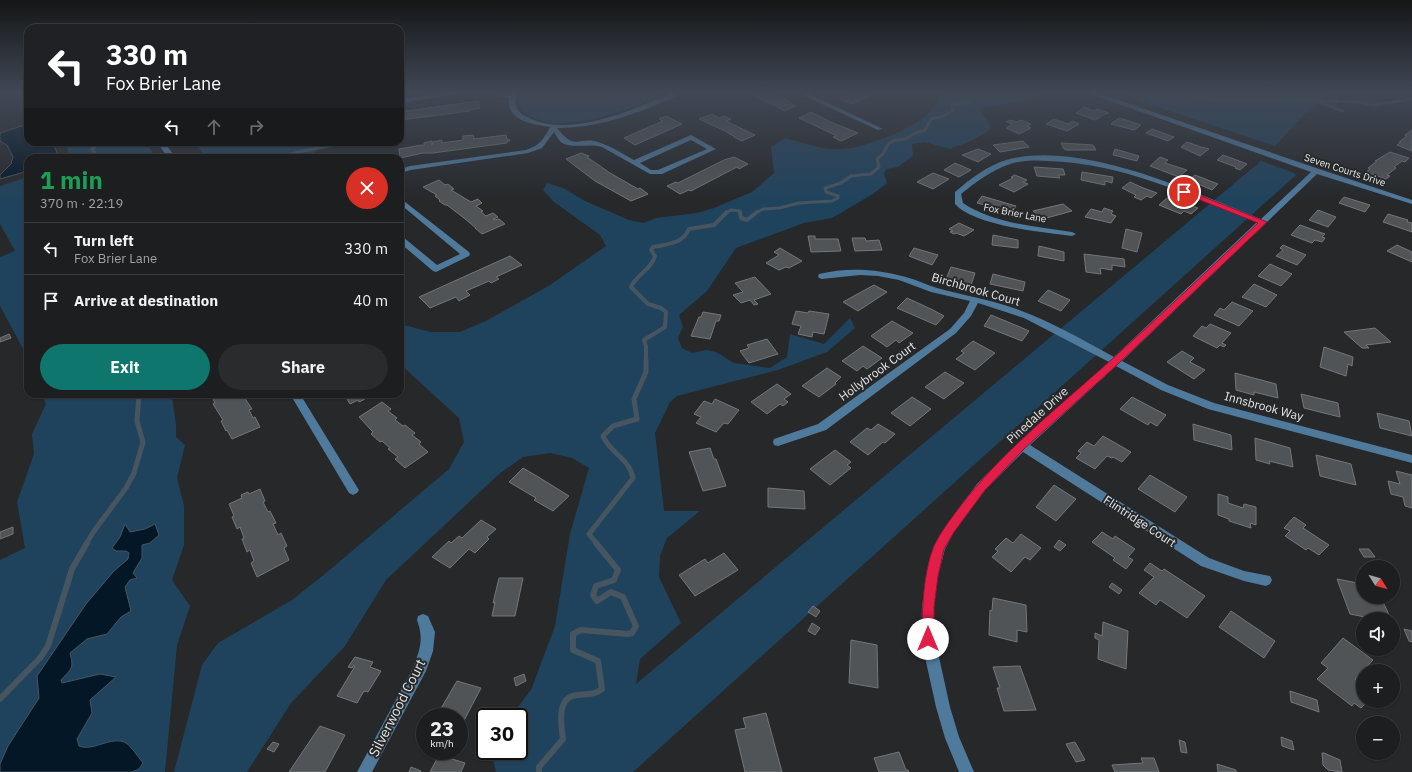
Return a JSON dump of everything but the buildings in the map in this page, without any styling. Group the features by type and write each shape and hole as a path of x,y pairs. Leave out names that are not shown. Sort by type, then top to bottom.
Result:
{"street":[{"path":"404,170 410,168 536,150 546,142 552,129"},
{"path":"555,129 564,141 577,144 595,142 650,172 659,172 713,149 691,137 634,162"},
{"name":"Seven Courts Drive","path":"1195,129 1316,171 1410,199"},
{"name":"Fox Brier Lane","path":"1072,234 979,217 962,207 957,198 958,193 966,184 1003,163 1035,158 1076,160 1112,167 1147,177 1263,222"},
{"name":"Pinedale Drive","path":"967,772 952,738 943,707 928,639 928,607 932,576 939,548 950,529 981,487 1022,446 1115,362 1316,171"},
{"path":"404,203 466,254 436,269 404,242"},
{"name":"Birchbrook Court","path":"822,276 860,272 884,274 908,280 932,289 1004,307 1028,316 1115,362"},
{"name":"Hollybrook Court","path":"778,442 822,427 953,331 968,314 975,300"},
{"name":"Innsbrook Way","path":"1115,362 1163,387 1200,402 1412,459"},
{"path":"297,398 353,490"},
{"name":"Flintridge Court","path":"1022,446 1205,562 1244,576 1266,580"},
{"name":"Silverwood Court","path":"364,772 419,671 426,651 428,632 423,620"}],"shaded area":[{"path":"12,129 24,129 24,146 54,146 57,154 24,154 24,172 0,179 0,175 11,164 13,157 7,145 0,141 0,133"},
{"path":"905,129 989,129 976,138 951,149 924,142 912,144 913,156 898,167 887,169 884,173 887,183 873,194 832,218 804,223 736,248 707,291 679,315 683,327 678,338 682,348 692,353 706,350 716,352 734,363 770,368 787,357 790,334 824,344 850,318 855,328 827,352 778,370 677,396 670,402 655,433 664,511 700,511 667,538 660,556 659,577 681,623 640,659 636,684 1261,161 1292,172 1296,175 633,772 496,772 493,760 528,760 528,708 517,708 531,690 555,626 570,534 589,468 572,458 550,453 523,457 499,474 386,580 345,646 291,703 247,772 174,772 202,665 218,643 292,600 326,573 449,469 464,442 459,418 404,368 404,325 431,332 460,332 486,321 550,285 606,246 600,235 554,202 543,190 547,183 563,188 585,201 629,220 644,223 656,218 697,213 714,208 752,192 774,173 771,147 786,138 829,149 843,149 866,145"},
{"path":"1224,129 1290,129 1275,146"},
{"path":"148,146 154,154 67,154 67,147"},
{"path":"198,146 338,146 319,150 310,154 203,154"},
{"path":"24,178 24,351 0,306 0,257 15,251 0,224 0,186"},
{"path":"43,398 172,398 176,437 185,445 177,478 184,506 184,545 172,580 190,606 177,645 165,772 0,772 0,560 25,548 17,502 34,454 32,434 46,404"},
{"path":"125,524 130,532 145,529 155,524 159,535 150,543 142,545 142,558 133,573 137,578 130,580 125,587 131,611 121,617 107,634 87,639 70,653 72,662 71,668 61,680 62,683 100,674 116,677 90,700 92,713 77,739 79,746 91,747 108,742 120,741 126,743 143,763 139,769 132,772 0,772 0,764 8,746 39,698 37,676 86,604 113,572 128,559 129,553 126,551 116,551 112,548 120,537"}],"waterway":[{"path":"756,213 763,209 779,208 799,203 832,201 838,198 838,196 826,192 825,188 841,183 851,176 871,174 879,167 877,159 883,154 889,143 895,140 906,139 913,134 926,129"},
{"path":"95,146 92,149 95,154"},
{"path":"290,154 326,146"},
{"path":"726,213 731,210 740,212"},
{"path":"740,212 741,218 747,220 757,212"},
{"path":"597,544 589,534 633,478 628,466 610,447 603,436 613,426 637,419 634,399 646,372 646,347 644,340 665,327 666,312 661,308 648,304 631,287 636,279 651,265 655,256 651,250 653,247 669,244 679,240 683,238 689,229 714,225 726,213"},
{"path":"86,544 126,488 134,473 143,442 137,421 139,398"},
{"path":"0,699 40,658 48,646 72,569 87,543"},
{"path":"539,772 539,767 563,739 561,719 563,705 566,700 578,695 594,693 602,689 598,661 573,650 573,634 581,630 628,634 632,633 636,626 623,597 611,592 597,601 593,595 596,586 614,580 618,570 596,543"}],"route":[{"path":"928,639 928,607 932,576 939,548 950,529 981,487 1022,446 1115,362 1263,222 1184,192"}]}
